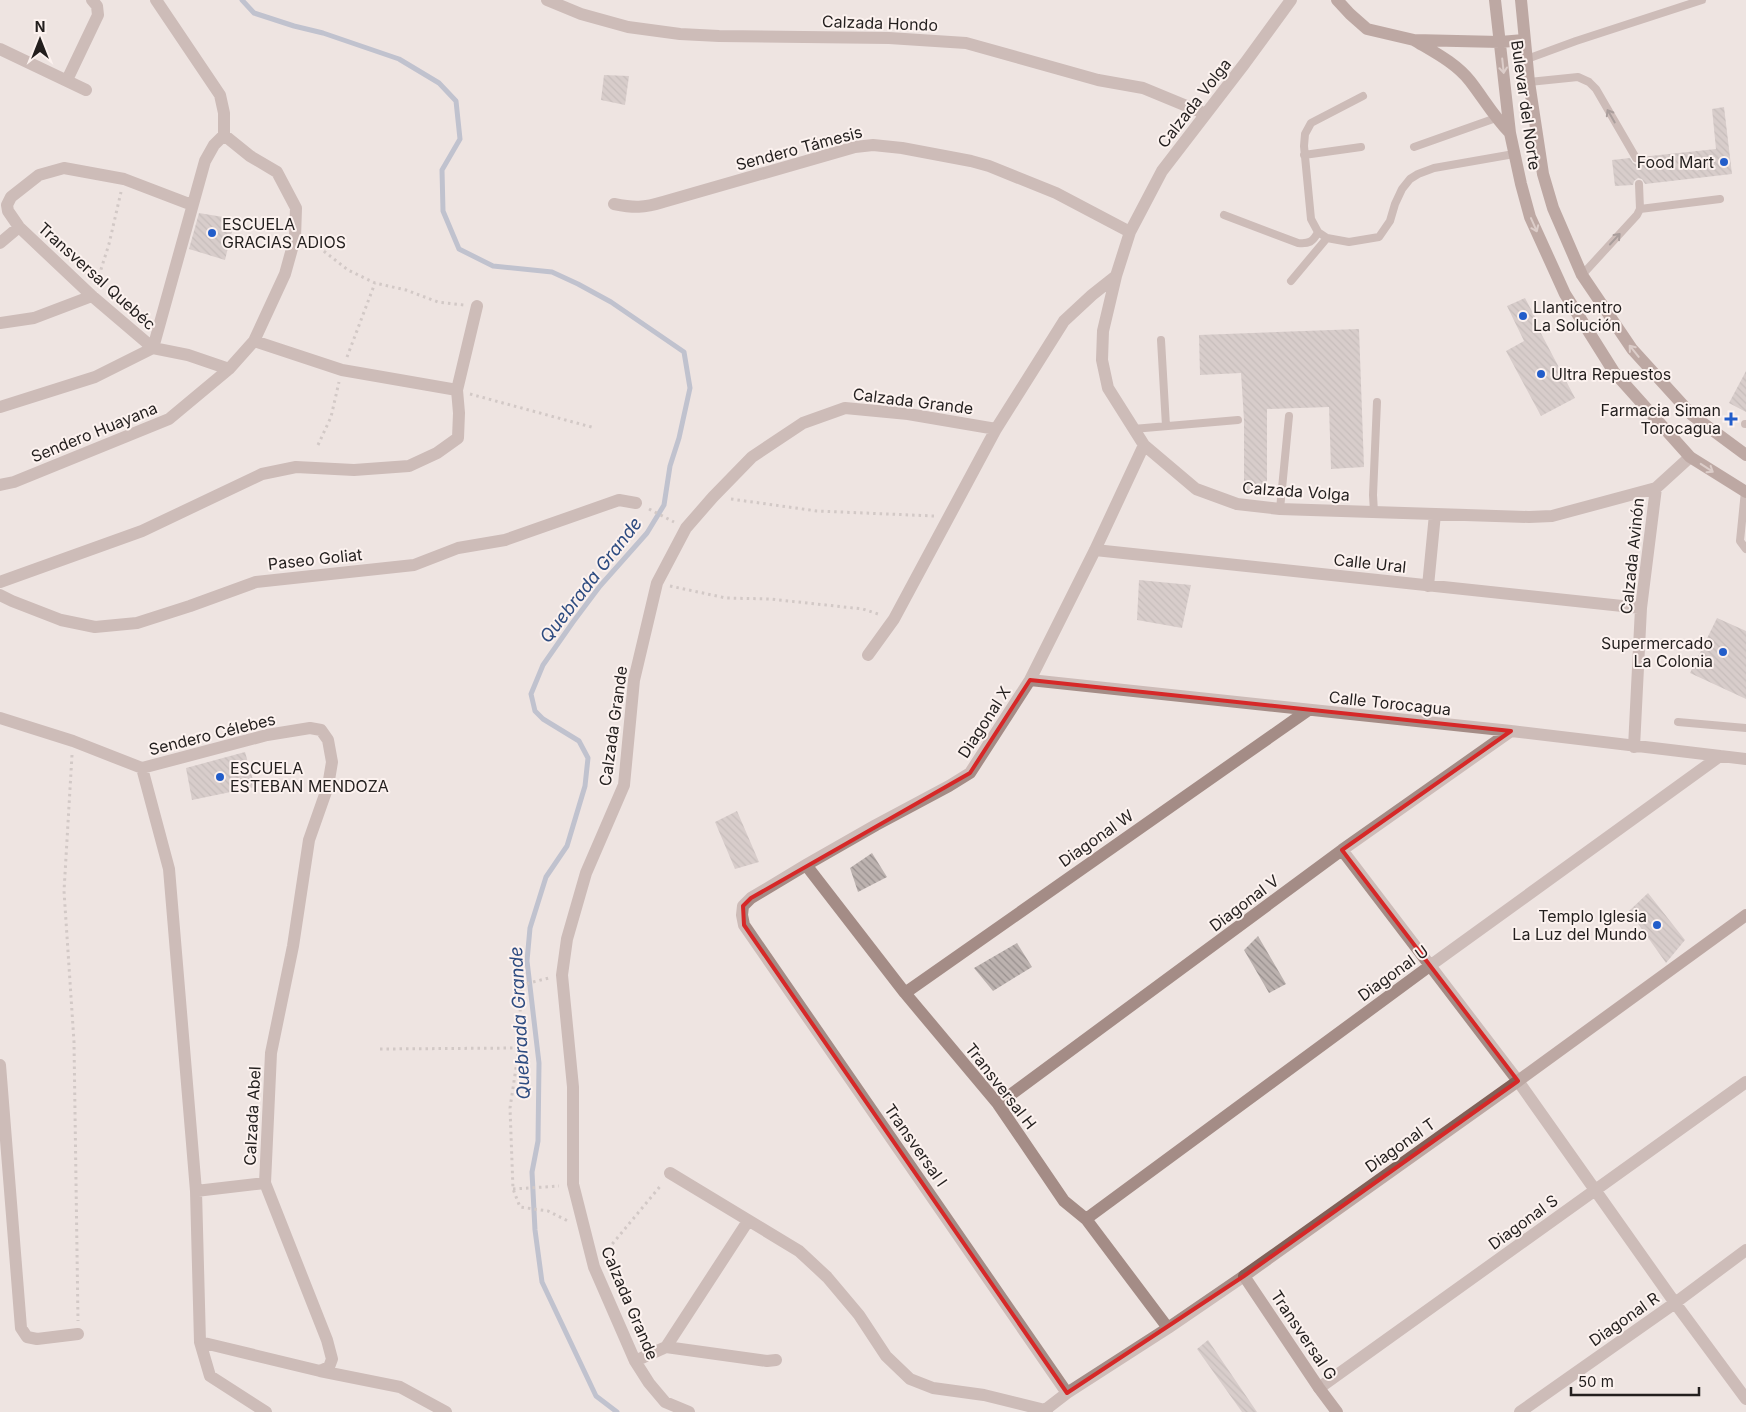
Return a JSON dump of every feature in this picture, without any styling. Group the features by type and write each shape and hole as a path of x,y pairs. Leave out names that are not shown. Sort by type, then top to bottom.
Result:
{"street":[{"path":"67,80 98,14 97,6 92,0"},
{"path":"0,407 96,377 153,348 205,161 214,145 224,135 224,113 220,95 156,0"},
{"name":"Calzada Hondo","path":"547,0 581,14 628,28 664,33 719,36 898,38 966,43 1098,80 1143,88 1206,114"},
{"name":"Calzada Volga","path":"1291,0 1162,171 1130,232 1116,276 1103,332 1102,360 1108,388 1144,445 1196,489 1237,504 1280,509 1528,517 1552,516 1656,488 1690,457"},
{"path":"1338,0 1367,29 1414,40 1500,42 1524,40"},
{"name":"Bulevar del Norte","path":"1496,0 1510,133 1520,184 1530,216 1564,294 1614,372 1690,457 1745,492"},
{"name":"Bulevar del Norte","path":"1521,0 1529,82 1543,174 1553,208 1582,275 1632,349 1692,415 1746,455"},
{"path":"1414,40 1451,63 1469,80 1496,118 1510,133"},
{"path":"0,49 86,90"},
{"name":"Sendero Huayana","path":"0,485 14,482 169,419 229,369 254,341 286,274 295,238 296,208 277,172 250,156 224,135"},
{"name":"Sendero Támesis","path":"614,204 632,207 653,206 855,148 885,146 971,161 989,166 1056,193 1130,232"},
{"name":"Transversal Quebéc","path":"124,179 64,168 39,175 11,197 7,205 8,212 19,227 92,296 153,348 188,355 229,369"},
{"path":"124,179 192,205"},
{"path":"0,243 19,227"},
{"path":"868,655 894,619 996,429 1064,321 1116,276"},
{"path":"0,323 34,318 92,296"},
{"path":"0,582 142,531 262,474 296,467 354,470 409,466 437,453 458,438 459,413 457,390 476,306"},
{"path":"254,341 342,370 457,390"},
{"name":"Calzada Grande","path":"688,1412 665,1402 649,1383 635,1361 594,1267 573,1184 572,1087 562,975 567,939 586,873 624,785 634,680 658,583 686,528 713,497 752,457 804,423 845,408 908,414 996,429"},
{"name":"Diagonal X","path":"742,915 743,906 751,898 970,773 1030,680 1095,550 1144,445"},
{"name":"Calzada Avinón","path":"1634,747 1641,608 1656,488"},
{"name":"Paseo Goliat","path":"0,595 61,620 95,627 137,623 256,582 414,565 458,548 505,540 619,500 636,503"},
{"path":"1428,586 1435,514"},
{"name":"Calle Ural","path":"1095,550 1641,608"},
{"path":"0,610 12,601"},
{"name":"Calle Torocagua","path":"1030,680 1307,711 1511,731 1746,759"},
{"name":"Diagonal W","path":"905,993 1307,711"},
{"name":"Sendero Célebes","path":"0,718 73,741 142,768 267,735 310,728 321,730"},
{"name":"Calzada Abel","path":"320,1371 329,1367 332,1359 327,1340 265,1183 271,1053 293,946 309,840 328,786 332,762 328,740 321,730"},
{"name":"Diagonal V","path":"998,1104 1342,850 1511,731"},
{"name":"Diagonal U","path":"1086,1219 1431,965 1720,756"},
{"path":"142,768 169,869 196,1191 200,1342 210,1376 266,1412"},
{"path":"1342,850 1518,1081 1675,1303 1746,1399"},
{"name":"Transversal H","path":"806,865 905,993 998,1104 1064,1201 1086,1219 1168,1328"},
{"name":"Transversal I","path":"742,915 744,925 1067,1393"},
{"name":"Diagonal T","path":"1046,1411 1067,1393 1244,1276 1518,1081 1746,915"},
{"path":"0,1065 21,1328 27,1337 37,1339 78,1334"},
{"name":"Diagonal S","path":"1319,1388 1746,1082"},
{"path":"670,1174 799,1252 827,1277 859,1316 886,1356 910,1379 933,1388 984,1395 1046,1411"},
{"path":"196,1191 265,1183"},
{"path":"666,1347 748,1220"},
{"name":"Diagonal R","path":"1520,1412 1675,1303 1746,1250"},
{"name":"Transversal G","path":"1244,1276 1337,1412"},
{"path":"200,1342 320,1371 400,1387 446,1412"},
{"path":"635,1361 666,1347 768,1361 776,1360"}],"lane":[{"path":"1527,59 1702,0"},
{"path":"1529,82 1578,77 1589,82 1596,90 1636,158"},
{"path":"1363,96 1311,123 1305,134 1304,155 1311,219 1318,232 1327,238 1349,242 1379,237 1390,221 1402,189 1410,179 1418,174 1434,168 1514,154"},
{"path":"1414,147 1496,118"},
{"path":"1304,155 1361,147"},
{"path":"1582,275 1637,215 1640,209 1639,184"},
{"path":"1640,209 1720,199"},
{"path":"1224,214 1298,243 1309,243 1318,232"},
{"path":"1291,281 1327,238"},
{"path":"1161,340 1166,426"},
{"path":"1374,512 1377,402"},
{"path":"1280,509 1289,416"},
{"path":"1133,429 1238,420"},
{"path":"1745,492 1740,541 1746,549"},
{"path":"1678,722 1746,728"}],"path":[{"path":"92,296 109,244 124,179"},
{"path":"295,238 316,245 348,270 375,283 406,290 438,302 476,306"},
{"path":"457,390 595,428"},
{"path":"713,497 817,511 948,517"},
{"path":"636,503 673,521"},
{"path":"658,583 726,598 770,599 863,609 894,619"},
{"path":"73,741 64,891 74,1042 78,1334"},
{"path":"548,1211 520,1207 513,1189 510,1108 520,1048 521,985 549,978"},
{"path":"380,1049 520,1048"},
{"path":"594,1267 670,1174"},
{"path":"513,1189 548,1188"}],"highlighted area":[{"path":"1030,680 1511,731 1342,850 1518,1081 1244,1276 1067,1393 744,925 743,906 751,898 970,773"}],"building":[{"path":"604,75 629,76 625,105 601,100"},
{"path":"1724,107 1732,174 1645,184 1642,179 1638,178 1634,181 1633,185 1615,186 1612,160 1630,158 1636,164 1641,161 1641,157 1716,149 1712,109"},
{"name":"ESCUELA GRACIAS ADIOS","path":"199,213 235,219 225,260 189,249"},
{"name":"Ultra Repuestos","path":"1525,298 1535,317 1533,318 1575,398 1541,416 1506,351 1524,341 1507,306"},
{"path":"1359,329 1364,467 1331,469 1329,407 1267,409 1267,494 1244,492 1244,420 1241,373 1200,375 1199,335"},
{"path":"1746,371 1746,412 1729,403"},
{"path":"1139,580 1191,585 1182,628 1137,620"},
{"name":"Supermercado La Colonia","path":"1717,618 1746,631 1746,699 1690,673"},
{"name":"ESCUELA ESTEBAN MENDOZA","path":"245,752 255,787 192,800 186,768"},
{"path":"737,811 759,862 735,869 715,822"},
{"path":"872,853 887,877 858,892 850,868"},
{"name":"Templo Iglesia La Luz del Mundo","path":"1648,893 1685,940 1666,963 1629,911"},
{"path":"1258,936 1286,984 1269,993 1244,950"},
{"path":"1017,943 1032,967 993,991 974,968"},
{"path":"1208,1340 1257,1412 1242,1412 1197,1349"}],"waterway":[{"name":"Quebrada Grande","path":"242,0 254,13 323,33 399,59 439,83 456,101 460,139 442,170 443,211 459,249 493,266 552,272 611,302 684,352 690,388 679,438 670,466 664,505 647,533 600,586 573,622 543,665 531,694 535,711 543,719 579,741 588,758 585,786 567,846 546,877 530,928 527,961 539,1063 538,1141 532,1172 535,1230 542,1282 596,1396 617,1412"}],"place":[{"name":"Food Mart","path":"1724,162"},
{"name":"ESCUELA GRACIAS ADIOS","path":"212,233"},
{"name":"Llanticentro La Solución","path":"1523,316"},
{"name":"Ultra Repuestos","path":"1541,374"},
{"name":"Farmacia Siman Torocagua","path":"1731,419"},
{"name":"Supermercado La Colonia","path":"1723,652"},
{"name":"ESCUELA ESTEBAN MENDOZA","path":"220,777"},
{"name":"Templo Iglesia La Luz del Mundo","path":"1657,925"}]}
